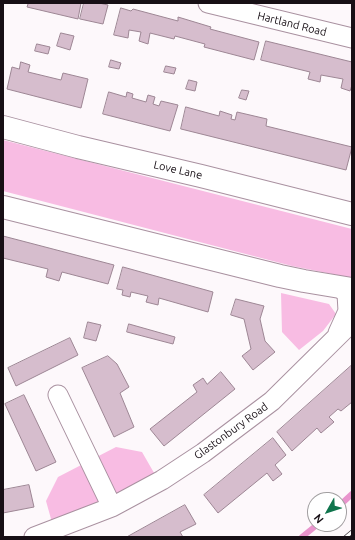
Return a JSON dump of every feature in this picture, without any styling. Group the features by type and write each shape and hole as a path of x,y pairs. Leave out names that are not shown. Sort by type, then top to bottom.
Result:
{"street":[{"name":"Hartland Road","path":"208,3 352,38"},
{"name":"Love Lane","path":"3,127 78,147 352,214"},
{"path":"3,207 280,276 346,289"},
{"name":"Glastonbury Road","path":"336,338 348,311 346,289"},
{"name":"Glastonbury Road","path":"34,537 112,507 162,480 203,453 272,401 352,322"},
{"path":"58,395 112,507"}],"shaded area":[{"path":"3,140 352,229 352,278 292,266 3,191"},
{"path":"281,293 329,304 336,314 323,331 299,350 282,332"},
{"path":"116,447 142,452 157,478 53,526 46,501 58,477"}],"building":[{"path":"25,3 81,3 78,19 27,7 28,4"},
{"path":"84,3 99,3 108,5 103,24 80,19"},
{"path":"121,8 131,11 133,9 178,21 178,17 211,27 210,29 259,42 254,60 204,47 205,44 175,36 174,39 150,33 148,44 139,41 141,32 129,30 128,38 114,35"},
{"path":"61,33 74,36 70,50 57,46"},
{"path":"266,41 352,62 352,85 350,91 341,88 343,79 321,75 320,82 308,79 310,72 261,60"},
{"path":"37,44 50,47 48,54 35,51"},
{"path":"111,60 121,63 119,69 109,67"},
{"path":"21,62 30,65 28,72 61,80 63,73 88,79 81,108 7,89 12,67 19,69"},
{"path":"166,66 176,68 174,74 164,72"},
{"path":"189,80 197,82 195,91 186,89"},
{"path":"242,90 249,91 246,100 239,98"},
{"path":"109,92 126,97 127,92 133,94 132,98 146,102 148,95 155,97 153,104 159,106 161,101 178,105 170,131 103,114"},
{"path":"186,107 219,116 220,111 232,115 231,119 235,120 237,112 267,119 266,126 352,147 346,170 181,129"},
{"path":"3,236 114,265 108,284 62,272 59,281 46,277 48,269 3,258"},
{"path":"123,267 213,292 208,312 159,298 158,305 146,302 148,296 131,292 130,297 122,295 123,290 117,289"},
{"path":"236,299 264,306 260,319 265,341 275,352 253,370 242,356 251,349 244,319 231,315"},
{"path":"88,322 101,325 96,341 84,338"},
{"path":"129,324 175,337 173,344 127,332"},
{"path":"70,338 78,355 16,386 8,368"},
{"path":"108,356 117,364 129,387 120,393 134,427 114,437 82,368"},
{"path":"352,365 352,402 341,411 338,409 329,417 334,422 321,433 317,428 292,451 277,432"},
{"path":"221,372 235,389 164,446 150,429 197,392 193,385 203,378 207,384"},
{"path":"24,395 56,462 36,471 5,404"},
{"path":"273,438 286,455 275,465 282,474 273,481 267,473 218,513 204,495"},
{"path":"29,485 34,507 3,513 3,490"},
{"path":"185,505 196,524 180,532 183,537 127,537"}],"waterway":[{"path":"347,499 352,494"},
{"path":"302,537 308,532"}],"railway":[{"path":"346,537 352,532"}]}
